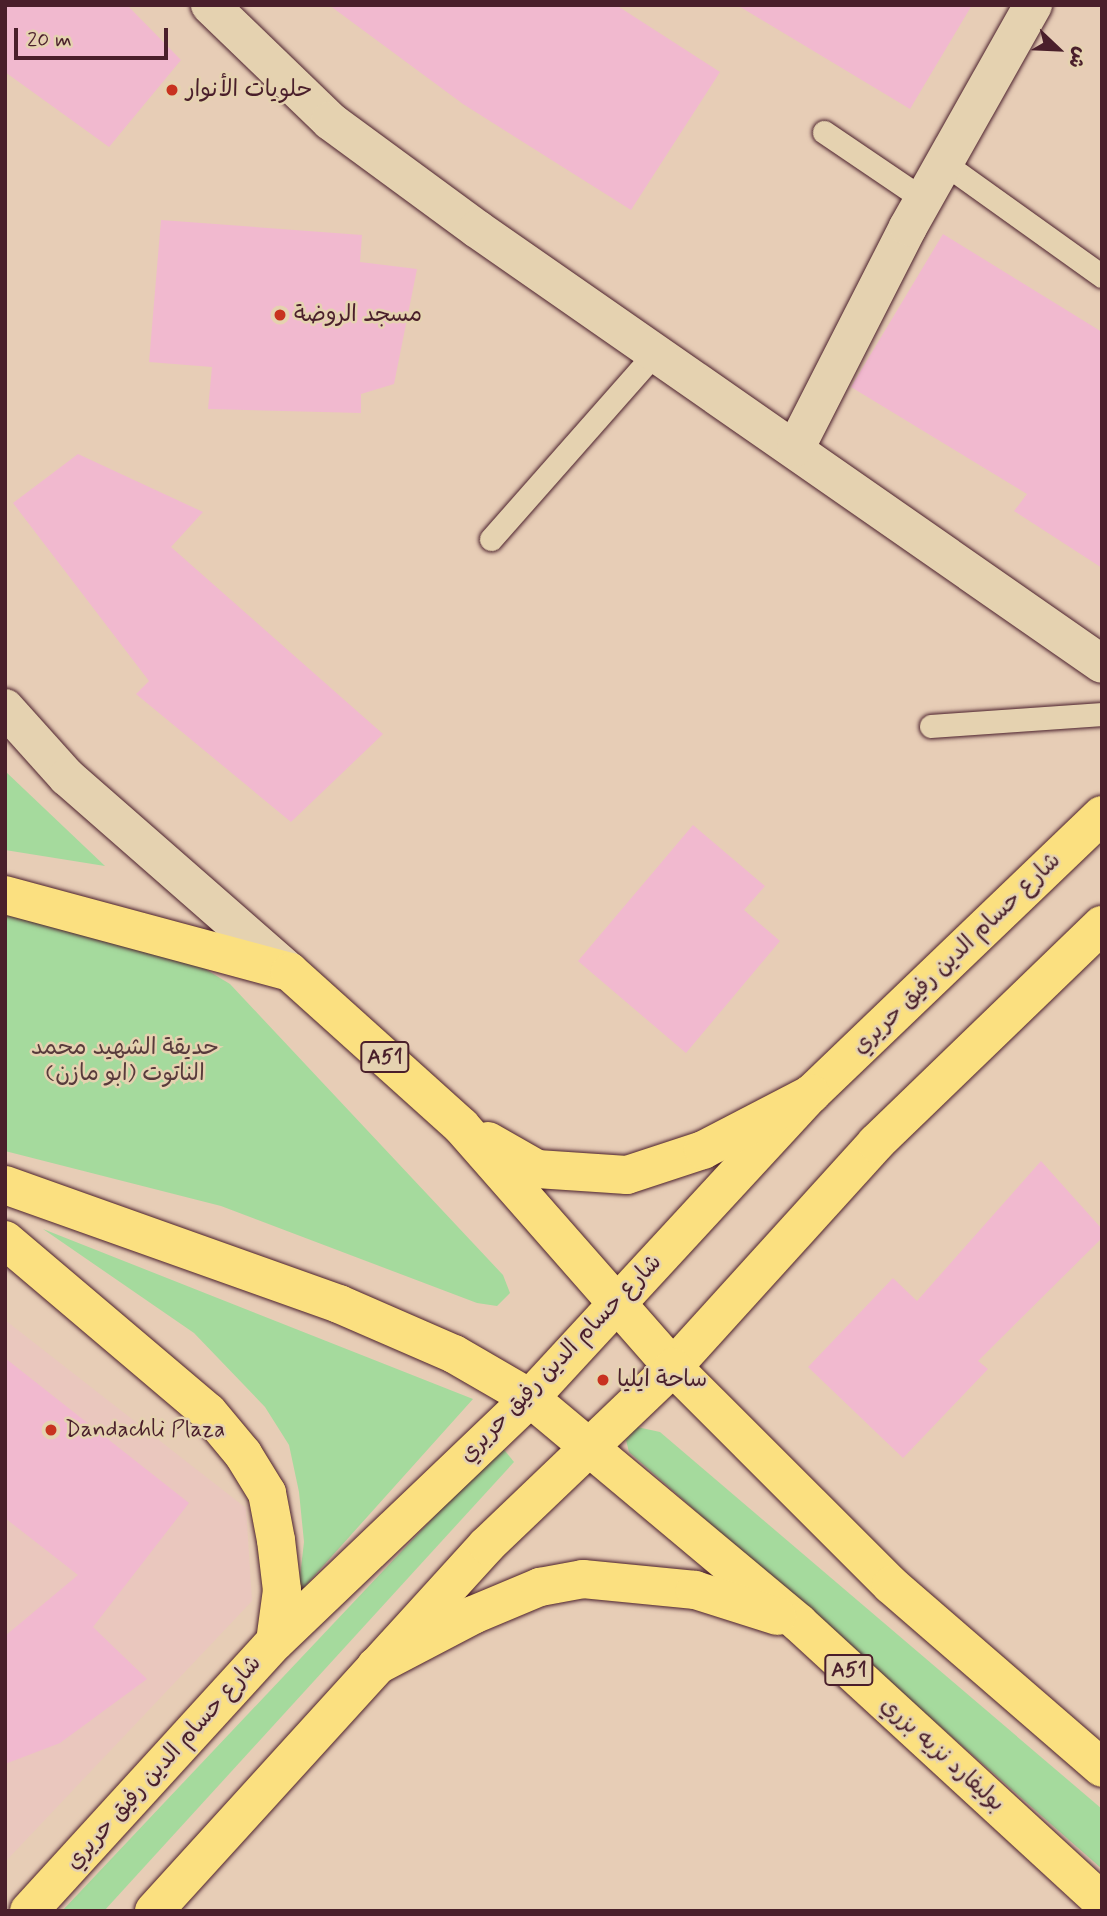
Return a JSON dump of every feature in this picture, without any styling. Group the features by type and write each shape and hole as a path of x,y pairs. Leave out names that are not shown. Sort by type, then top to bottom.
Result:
{"main road":[{"name":"شارع حسام الدين رفيق حريري","path":"29,1911 275,1642 530,1398 811,1094 1102,815"},
{"name":"A51","path":"5,895 290,972 461,1126 673,1367 891,1586 1102,1768"},
{"path":"154,1911 487,1545 673,1367 876,1143 1102,925"},
{"path":"461,1126 537,1169 627,1175 703,1150 811,1094"},
{"name":"A51","path":"5,1185 340,1304 454,1354 530,1398 586,1450"},
{"path":"5,1240 208,1412 243,1454 267,1493 276,1540 282,1590 275,1642"},
{"name":"بوليفارد نزيه بزري","path":"586,1450 799,1623 1102,1902"},
{"path":"376,1666 473,1615 540,1587 583,1579 695,1590 799,1623"}],"street":[{"path":"210,5 330,121 653,355 796,447 1102,664"},
{"path":"796,447 923,199 1033,5"},
{"path":"5,708 67,776 290,972"}],"lane":[{"path":"824,132 923,199"},
{"path":"944,163 1102,276"},
{"path":"491,539 653,355"},
{"path":"931,726 1102,714"}],"shaded area":[{"path":"5,1320 246,1508 252,1601 5,1862"}],"green space":[{"path":"5,771 105,866 5,850"},
{"name":"حديقة الشهيد محمد الناتوت (ابو مازن)","path":"5,915 187,958 230,984 503,1275 510,1293 497,1306 477,1303 221,1206 5,1151"},
{"path":"43,1229 473,1399 298,1594 304,1542 299,1492 289,1445 265,1407 194,1333"},
{"path":"637,1427 660,1432 1102,1809 1102,1869 629,1452 626,1440"},
{"path":"501,1446 514,1462 104,1911 62,1911"}],"building":[{"path":"5,5 127,5 181,60 109,147 5,72"},
{"path":"329,5 616,5 720,72 631,210 463,104"},
{"path":"737,5 972,5 910,109"},
{"name":"مسجد الروضة","path":"161,220 362,235 360,262 417,269 394,384 361,394 361,413 208,409 212,367 149,362"},
{"path":"943,234 1102,332 1102,568 1014,511 1027,494 851,387"},
{"path":"78,454 203,512 171,547 383,734 291,822 136,694 149,681 13,503"},
{"path":"693,825 765,886 744,910 780,941 686,1053 578,961"},
{"path":"1041,1161 1102,1229 1102,1238 978,1361 988,1369 903,1458 808,1367 893,1278 917,1301"},
{"path":"5,1358 189,1503 93,1627 147,1679 60,1743 5,1764 5,1636 78,1575 5,1518"}],"place":[{"name":"حلويات الأنوار","path":"172,90"},
{"name":"مسجد الروضة","path":"280,315"},
{"name":"ساحة ايليا","path":"603,1380"},
{"name":"Dandachli Plaza","path":"51,1430"}]}
